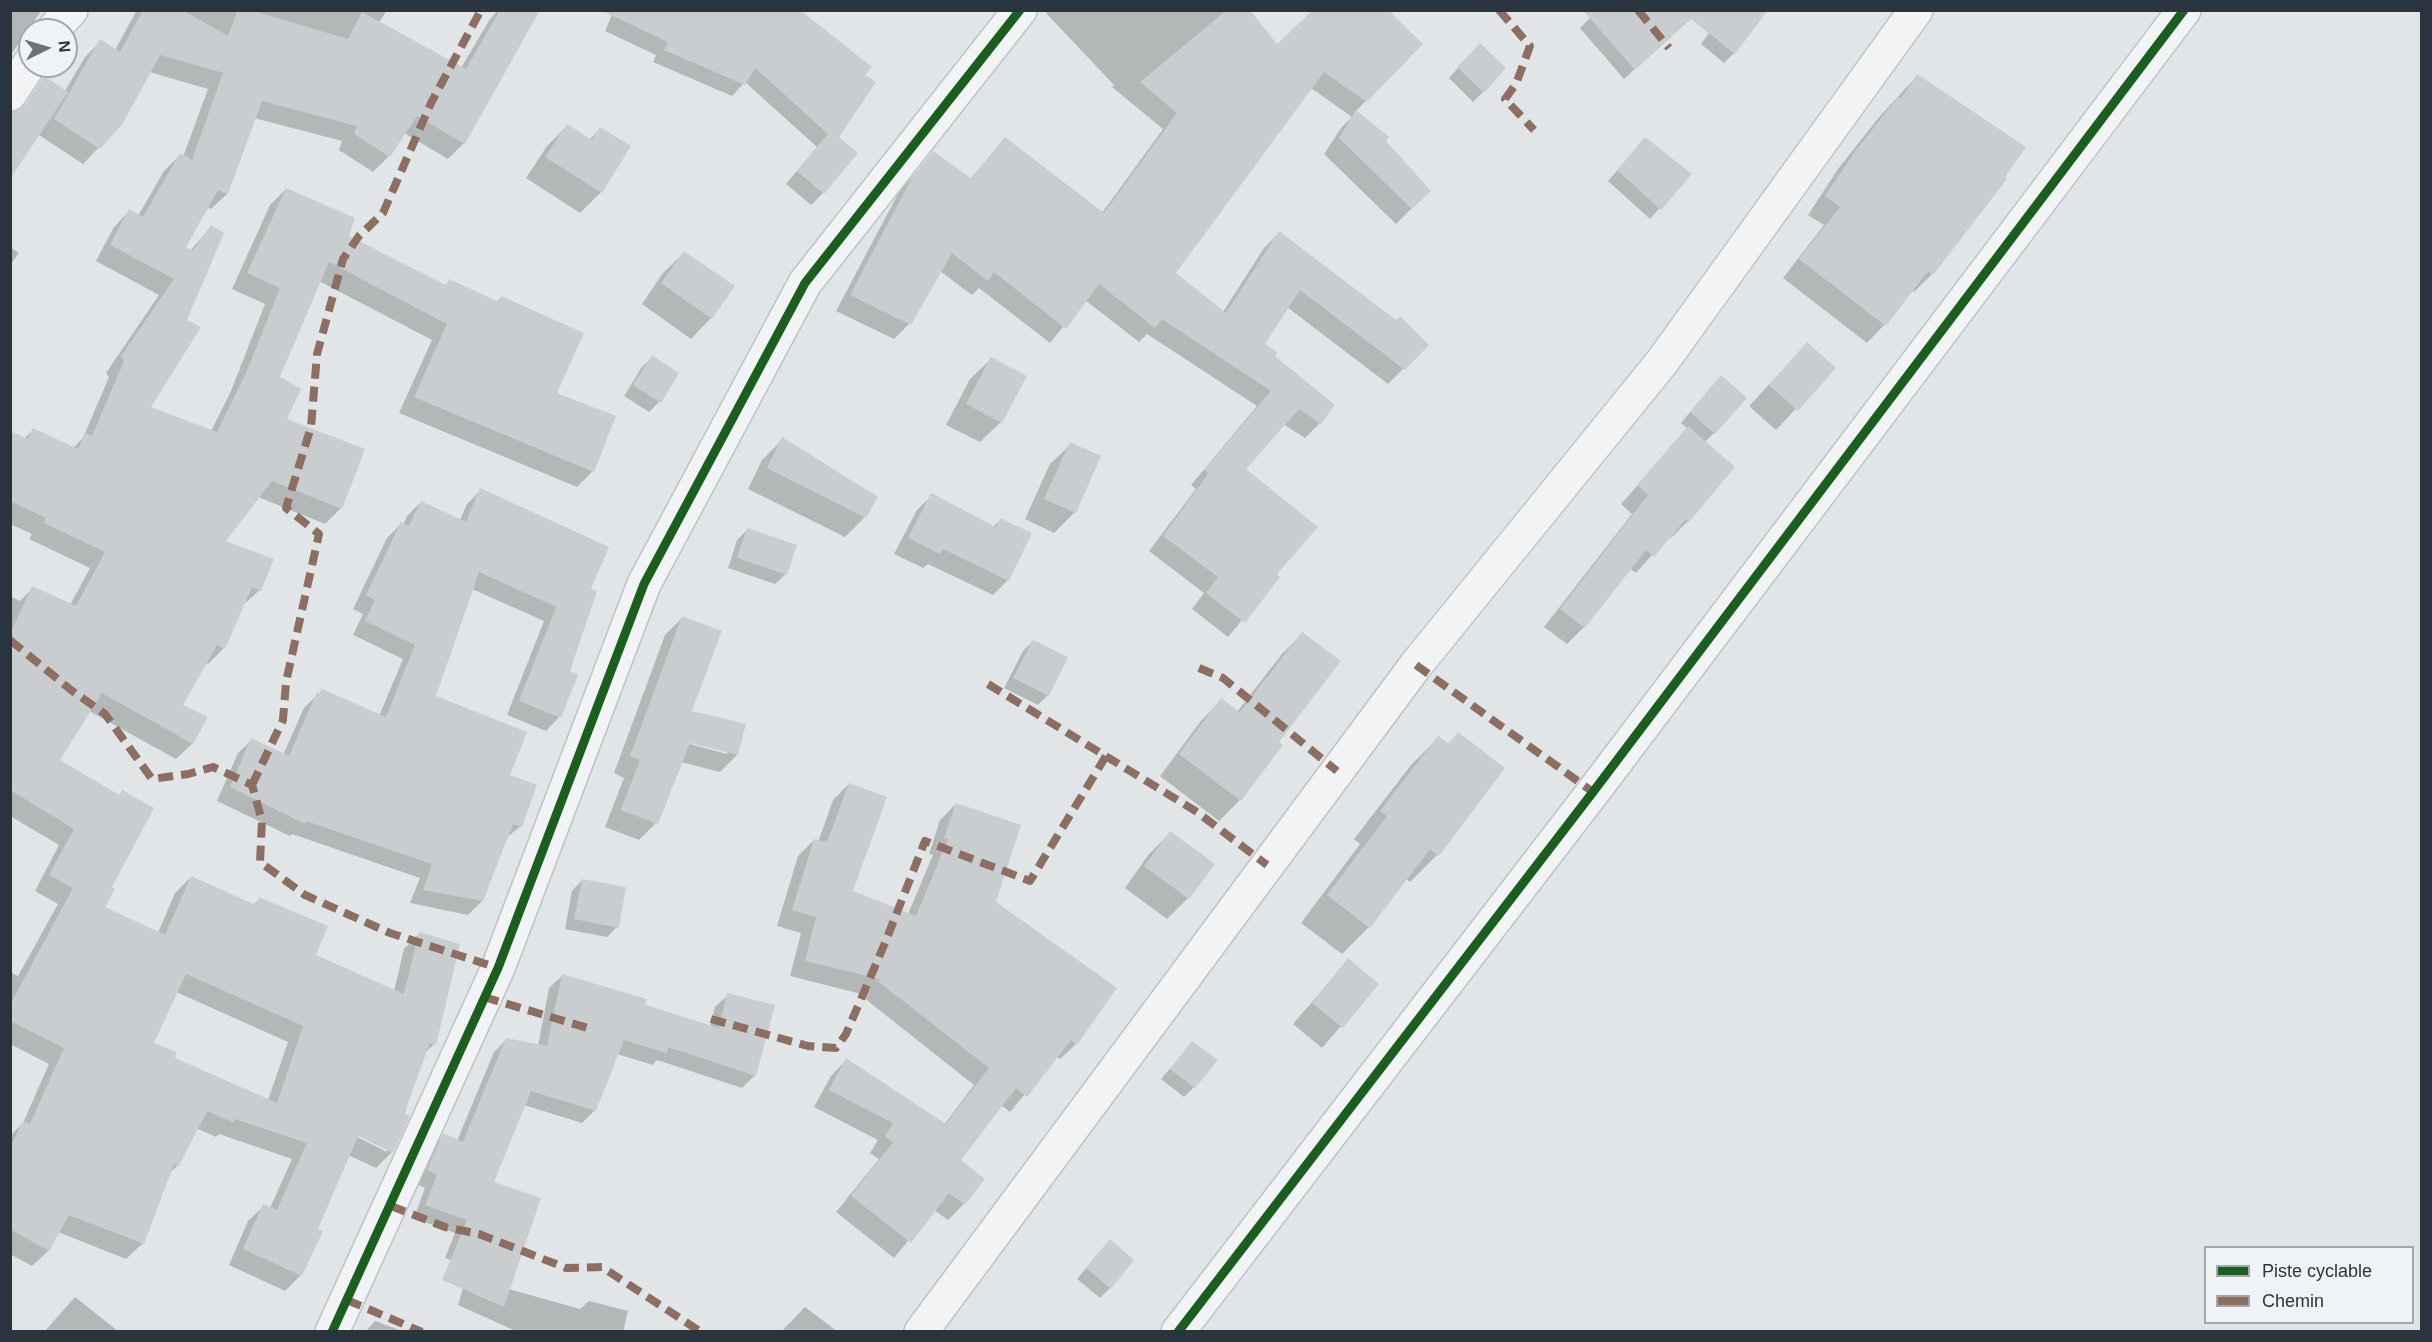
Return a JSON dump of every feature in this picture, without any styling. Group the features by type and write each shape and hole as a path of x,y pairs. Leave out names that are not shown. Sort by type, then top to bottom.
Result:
{"street":[{"path":"332,1332 498,968 644,584 805,283 1020,10"},
{"path":"921,1332 1416,665 1662,362 1916,10"},
{"path":"1178,1332 1615,764 2184,10"},
{"path":"10,94 20,78"}],"building":[{"path":"143,10 182,10 228,36 238,10 250,10 348,39 362,12 466,69 500,10 540,10 465,144 417,116 390,157 354,134 357,126 262,101 228,194 218,190 186,247 193,251 211,225 224,233 187,320 201,327 151,407 217,432 246,373 280,288 247,273 286,188 355,218 349,236 446,285 449,279 499,302 501,296 584,333 557,393 616,416 594,472 414,397 447,324 329,262 280,377 301,389 287,419 365,449 342,509 272,481 226,541 274,559 261,591 252,587 225,649 217,645 183,705 208,717 193,744 102,693 60,760 119,795 122,790 154,808 112,887 115,889 105,907 165,935 191,876 256,905 259,897 328,926 316,955 404,994 419,932 460,944 436,1045 430,1043 404,1113 410,1116 393,1153 358,1136 318,1229 323,1231 302,1276 243,1249 263,1204 277,1210 307,1143 235,1119 233,1122 207,1111 179,1166 174,1164 144,1244 69,1215 49,1251 10,1229 10,1147 23,1121 30,1124 64,1048 10,1021 10,1005 73,888 49,875 74,829 10,790 10,634 32,586 76,606 105,552 44,523 46,518 10,501 10,431 28,439 33,428 78,449 86,433 92,436 124,361 121,356 174,279 110,245 129,209 143,217 180,153 192,160 223,73 160,55 122,125 100,149 54,119 100,39 120,52","holes":["186,974 303,1026 277,1103 175,1058 177,1052 154,1043"]},
{"path":"600,10 800,10 872,67 865,75 876,82 839,137 858,153 824,194 797,171 828,134 755,68 745,85 664,50 668,42"},
{"path":"1227,10 1250,10 1277,44 1313,10 1388,10 1423,44 1367,102 1324,72 1176,273 1226,313 1279,231 1396,320 1400,316 1429,345 1405,370 1300,290 1265,344 1277,352 1275,356 1335,405 1321,424 1299,409 1246,469 1318,527 1277,574 1280,577 1245,623 1206,593 1218,577 1163,536 1209,473 1204,470 1271,391 1162,319 1155,328 1099,284 1066,329 994,272 988,281 952,253 911,325 850,295 913,176 933,151 971,178 1005,137 1104,213 1177,113 1140,82"},
{"path":"1583,10 1768,10 1735,54 1691,19 1635,70"},
{"path":"1480,43 1506,68 1484,93 1457,67"},
{"path":"1917,74 2026,147 2005,177 2007,179 1933,275 1928,271 1886,326 1799,259 1840,207 1825,196 1856,150 1898,97 1901,99"},
{"path":"43,78 47,78 68,92 10,179 10,112 25,105"},
{"path":"1356,110 1389,137 1386,141 1431,191 1412,209 1339,138"},
{"path":"567,124 592,140 600,127 631,146 602,193 545,157"},
{"path":"1645,137 1692,174 1661,210 1617,170"},
{"path":"684,251 735,286 712,319 661,283"},
{"path":"1807,342 1836,368 1798,411 1769,385"},
{"path":"652,355 679,373 661,403 633,385"},
{"path":"991,357 1027,376 1002,423 966,404"},
{"path":"1721,375 1747,398 1715,434 1690,412"},
{"path":"1688,426 1735,467 1689,522 1686,519 1654,557 1646,550 1585,628 1560,609 1648,495 1637,485"},
{"path":"782,437 878,497 866,518 767,468"},
{"path":"1070,442 1101,456 1076,513 1044,499"},
{"path":"480,488 609,547 591,589 597,591 570,671 578,675 561,718 519,701 556,607 479,572 436,696 527,732 510,775 537,785 522,827 513,824 483,901 423,890 432,864 306,821 305,824 230,787 251,738 289,756 317,692 319,693 322,689 386,717 415,645 365,621 375,600 366,595 401,522 409,526 421,501 466,522"},
{"path":"931,493 996,527 1000,518 1032,533 1009,581 943,549 940,554 908,538"},
{"path":"747,528 797,545 787,575 737,558"},
{"path":"682,616 722,631 692,711 746,724 738,755 690,743 658,824 621,810 640,760 630,756"},
{"path":"1302,632 1341,661 1279,742 1283,745 1241,801 1179,754 1221,698 1240,712"},
{"path":"1033,640 1068,657 1049,696 1013,678"},
{"path":"1458,732 1505,768 1439,856 1430,849 1370,928 1327,895 1387,816 1380,811 1438,736 1449,744"},
{"path":"849,783 887,797 853,891 916,916 948,839 944,838 956,803 1021,825 996,902 1117,988 1077,1045 1071,1040 1027,1097 1016,1088 961,1160 985,1179 965,1205 949,1193 911,1243 851,1196 893,1142 885,1136 893,1123 829,1090 846,1058 946,1124 989,1068 879,982 880,979 805,961 816,917 792,910 814,839 827,842"},
{"path":"1170,831 1215,864 1189,899 1144,866"},
{"path":"582,879 626,887 619,928 574,919"},
{"path":"1348,958 1379,984 1343,1028 1312,1003"},
{"path":"562,974 647,999 645,1005 719,1028 727,993 775,1005 756,1076 668,1047 667,1053 624,1040 596,1111 531,1091 494,1182 541,1198 504,1307 442,1280 467,1220 425,1205 437,1175 427,1170 443,1133 463,1142 506,1038 547,1046"},
{"path":"1192,1041 1218,1060 1195,1088 1170,1069"},
{"path":"1110,1239 1134,1260 1111,1289 1086,1268"}],"marked path":[{"path":"252,785 283,720 286,682 319,534 286,508 311,427 317,354 343,259 359,236 383,213 431,103 481,10"},
{"path":"1499,10 1530,46 1516,84 1505,99 1534,130"},
{"path":"1638,10 1669,48"},
{"path":"10,640 71,690 105,714 152,779 188,774 213,767 252,785 262,821 260,862 305,895 390,933 498,968"},
{"path":"1416,665 1593,792"},
{"path":"1199,668 1223,678 1337,771"},
{"path":"988,684 1197,812 1267,865"},
{"path":"711,1019 808,1046 836,1048 846,1034 925,841 1030,881 1106,756"},
{"path":"484,997 591,1029"},
{"path":"391,1206 445,1227 479,1234 566,1268 602,1267 701,1332"},
{"path":"347,1300 422,1332"}],"cycle path":[{"path":"332,1332 498,968 644,584 805,283 1020,10"},
{"path":"1178,1332 1593,792 2184,10"}]}
